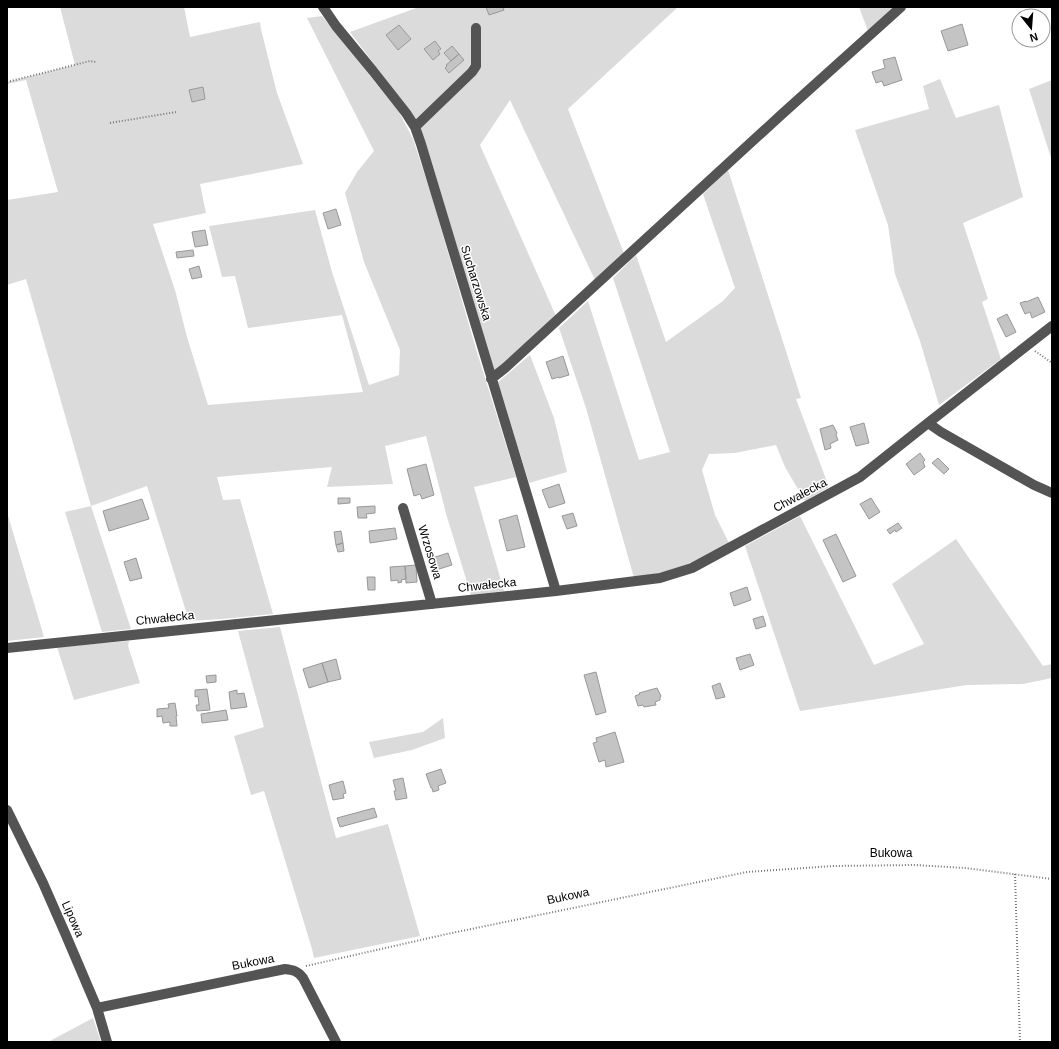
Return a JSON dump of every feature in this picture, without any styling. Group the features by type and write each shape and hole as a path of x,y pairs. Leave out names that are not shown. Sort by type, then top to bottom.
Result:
{"street":[{"name":"Sucharzowska","path":"324,7 336,26 406,113 415,127 556,591"},
{"path":"491,379 505,368 901,7"},
{"path":"415,127 472,72 476,66 476,28"},
{"name":"Chwałecka","path":"7,648 556,591 660,578 692,568 860,477 1052,326"},
{"path":"928,423 1027,481 1052,493"},
{"name":"Wrzosowa","path":"403,508 432,604"},
{"name":"Lipowa","path":"7,810 43,883 97,1008 107,1042"},
{"name":"Bukowa","path":"97,1008 285,969 296,971"},
{"path":"296,971 299,972 303,978 336,1042"}],"path":[{"path":"7,82 90,61 96,62"},
{"path":"110,123 176,112"},
{"path":"1028,345 1052,363"},
{"name":"Bukowa","path":"296,971 304,966 439,936 748,872 833,866 915,865 965,868 1052,878"},
{"path":"1015,874 1020,1042"}],"shaded area":[{"path":"60,7 184,7 190,37 260,22 277,93 303,164 200,184 206,213 153,224 175,290 187,337 208,405 363,392 342,315 248,328 235,276 222,277 209,226 315,210 332,272 369,385 399,375 400,350 364,262 345,193 357,172 374,151 307,18 322,16 399,112 413,139 431,194 476,349 516,477 474,487 504,591 471,595 447,517 426,436 385,446 393,484 327,487 332,467 217,477 223,500 240,499 273,614 189,621 147,486 91,506 26,279 7,285 7,200 58,192 26,80 7,84 7,82 75,65"},
{"path":"419,7 678,7 568,109 625,256 595,280 510,100 480,145 556,316 494,371 426,143 416,120 350,32"},
{"path":"859,7 895,7 868,31"},
{"path":"940,79 956,118 999,105 1023,197 963,223 988,299 982,302 1001,359 939,405 920,341 895,274 888,225 855,130 929,109 923,86"},
{"path":"1052,80 1052,161 1029,89"},
{"path":"728,170 801,398 796,399 829,487 805,501 785,467 776,445 735,453 709,454 702,470 715,515 729,543 679,569 634,578 586,408 559,328 588,301 639,460 670,452 613,278 636,255 666,342 723,301 735,288 703,194"},
{"path":"530,355 554,418 567,472 529,483 498,382"},
{"path":"91,506 131,629 102,632 65,512"},
{"path":"7,512 44,637 7,641"},
{"path":"800,516 874,665 924,644 892,584 956,539 1043,666 1052,664 1052,678 1023,684 967,685 800,711 745,546"},
{"path":"280,627 336,838 388,824 420,936 314,958 264,791 251,795 234,736 264,727 238,631"},
{"path":"129,641 128,646 140,683 74,700 57,647"},
{"path":"443,718 445,738 412,750 374,758 369,742 423,732"},
{"path":"93,1018 101,1042 48,1042"}],"building":[{"path":"486,7 503,7 504,10 489,15"},
{"path":"962,24 968,45 948,51 941,31"},
{"path":"399,25 411,39 398,50 386,35"},
{"path":"435,41 441,49 438,51 440,54 433,60 424,49"},
{"path":"452,46 459,54 451,61 444,53"},
{"path":"459,54 464,60 449,73 445,68 447,66 446,65"},
{"path":"895,57 902,80 884,86 882,81 876,83 872,72 885,68 883,60"},
{"path":"203,87 205,99 192,102 189,90"},
{"path":"336,209 341,225 328,229 323,213"},
{"path":"205,230 208,245 195,247 192,232"},
{"path":"193,250 194,256 177,258 176,252"},
{"path":"199,266 202,277 192,279 189,269"},
{"path":"1038,297 1045,312 1032,318 1030,312 1025,314 1020,303"},
{"path":"1007,314 1016,332 1006,337 997,319"},
{"path":"563,356 569,375 552,379 546,362"},
{"path":"864,423 869,443 856,446 850,427"},
{"path":"833,425 837,433 836,435 838,440 830,444 831,448 825,450 820,429"},
{"path":"920,453 925,460 923,462 925,467 914,475 906,464"},
{"path":"938,458 949,469 944,474 932,463"},
{"path":"426,464 434,495 422,499 420,494 414,496 407,469"},
{"path":"559,484 565,503 549,508 542,490"},
{"path":"338,498 350,498 350,503 338,504"},
{"path":"871,498 880,512 869,519 860,504"},
{"path":"142,499 149,519 109,531 103,511"},
{"path":"375,506 375,513 366,514 367,518 358,518 357,507"},
{"path":"573,513 577,526 567,529 562,516"},
{"path":"517,515 525,547 507,551 499,520"},
{"path":"898,523 902,528 896,532 895,530 890,534 887,530"},
{"path":"395,528 397,539 370,543 369,531"},
{"path":"341,531 343,543 336,545 334,532"},
{"path":"836,534 856,576 843,582 823,540"},
{"path":"343,543 344,551 338,552 336,545"},
{"path":"448,553 452,565 436,570 432,558"},
{"path":"136,558 142,578 130,581 124,562"},
{"path":"416,565 417,582 406,583 405,566"},
{"path":"405,566 406,579 401,580 402,582 398,583 398,580 391,581 390,567"},
{"path":"367,577 375,577 375,590 368,590"},
{"path":"747,587 751,600 734,606 730,593"},
{"path":"763,616 766,626 756,629 753,619"},
{"path":"750,654 754,665 740,670 736,658"},
{"path":"336,659 341,679 328,682 322,663"},
{"path":"322,663 328,682 309,688 303,669"},
{"path":"596,672 606,712 596,715 584,675"},
{"path":"216,675 216,682 207,683 206,676"},
{"path":"720,683 725,697 716,699 712,686"},
{"path":"657,688 661,696 660,700 655,702 656,705 644,707 643,705 638,706 635,696 640,694 639,693"},
{"path":"207,689 210,710 197,711 196,705 199,705 198,696 195,697 195,690"},
{"path":"237,690 237,694 244,693 247,707 231,709 229,692"},
{"path":"175,703 177,726 170,726 170,722 163,723 162,716 157,717 157,709 169,708 168,704"},
{"path":"226,710 228,720 202,723 201,714"},
{"path":"615,732 624,762 606,767 605,760 599,762 593,743 597,742 596,738"},
{"path":"441,769 446,783 438,786 439,790 433,792 426,774"},
{"path":"403,778 407,798 396,800 394,791 396,791 393,780"},
{"path":"343,781 346,793 343,794 344,798 333,800 329,785"},
{"path":"374,808 377,817 340,827 337,818"}]}
